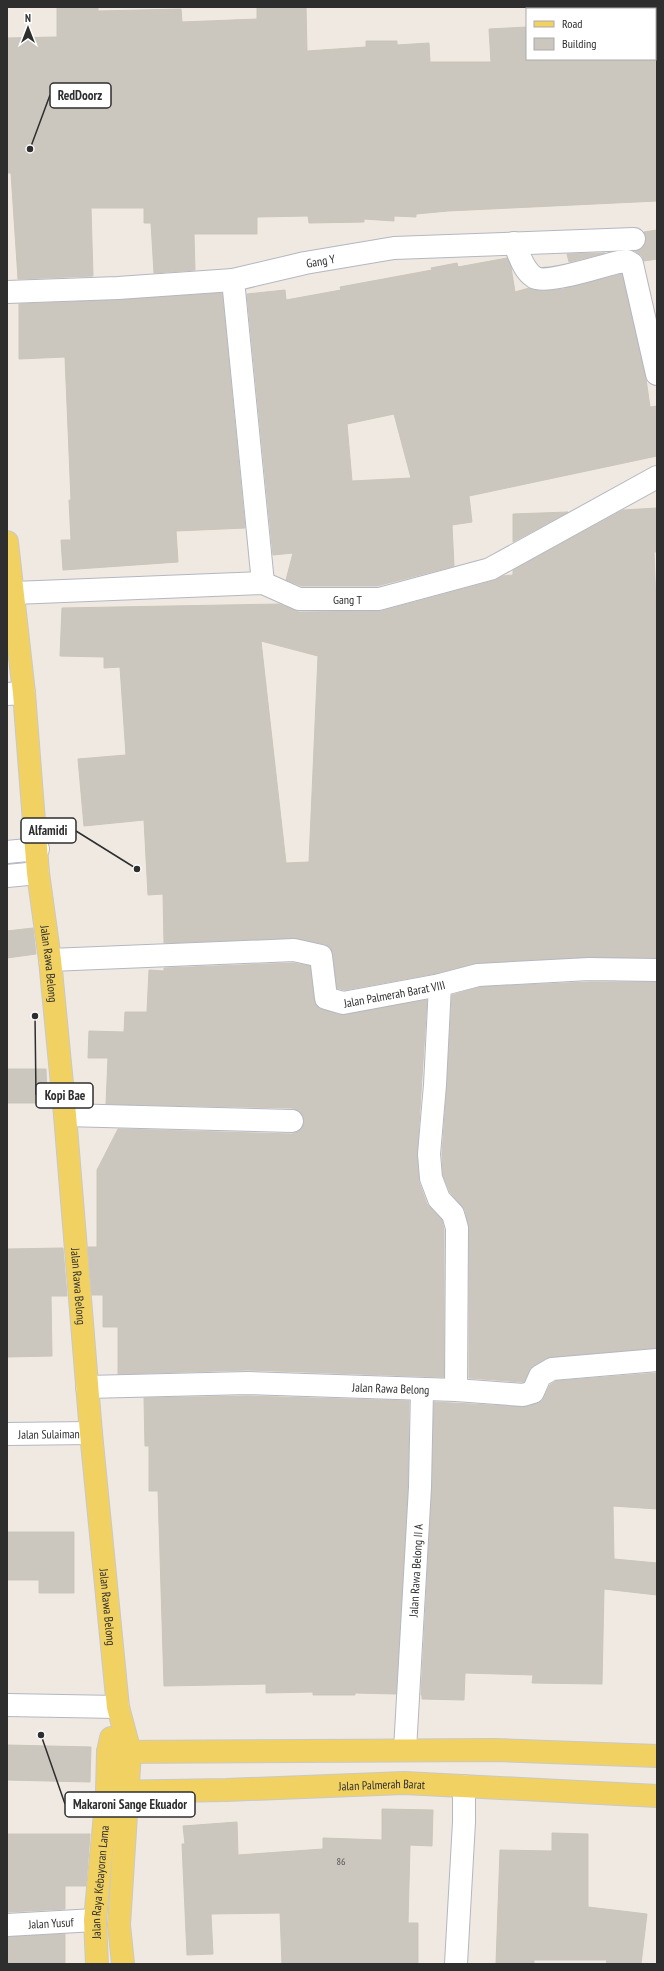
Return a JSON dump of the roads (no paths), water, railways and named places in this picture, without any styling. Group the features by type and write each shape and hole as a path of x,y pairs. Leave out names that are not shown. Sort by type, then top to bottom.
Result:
{"main road":[{"name":"Jalan Rawa Belong","path":"7,542 14,593 16,694 38,849 38,874 50,960 65,1115 91,1433 118,1707 130,1752"},
{"name":"Jalan Rawa Belong","path":"108,1752 118,1707"},
{"path":"108,1752 494,1750 657,1756"},
{"name":"Jalan Raya Kebayoran Lama","path":"97,1964 95,1920 107,1792 108,1752"},
{"name":"Jalan Raya Kebayoran Lama","path":"123,1964 119,1925 130,1752"},
{"name":"Jalan Palmerah Barat","path":"107,1792 226,1790 404,1783 657,1796"}],"street":[{"name":"Gang Y","path":"7,292 118,288 233,280 305,263 394,248 634,239"},
{"path":"514,243 528,272 536,279 551,279 618,262 627,261 632,264 657,374"},
{"path":"233,280 263,584"},
{"name":"Gang T","path":"14,593 263,584 299,599 379,599 490,569 657,477"},
{"path":"7,852 38,849"},
{"path":"7,876 38,874"},
{"name":"Jalan Palmerah Barat VIII","path":"50,960 294,950 321,956 326,998 343,1003 440,985 478,976 589,969 657,970"},
{"path":"440,985 435,1085 429,1154 431,1178 439,1199 453,1214 457,1228 456,1390"},
{"path":"65,1115 292,1121"},
{"name":"Jalan Rawa Belong","path":"87,1387 248,1383 456,1390 523,1395 533,1392 540,1376 552,1369 657,1360"},
{"name":"Jalan Rawa Belong II A","path":"405,1750 420,1487 422,1390"},
{"name":"Jalan Sulaiman","path":"7,1434 91,1433"},
{"path":"7,1705 118,1707"},
{"path":"456,1964 464,1822 464,1786"},
{"name":"Jalan Yusuf","path":"7,1925 95,1920"}],"place":[{"name":"RedDoorz","path":"30,149"},
{"name":"Alfamidi","path":"137,869"},
{"name":"Kopi Bae","path":"35,1016"},
{"name":"Makaroni Sange Ekuador","path":"41,1735"}]}
